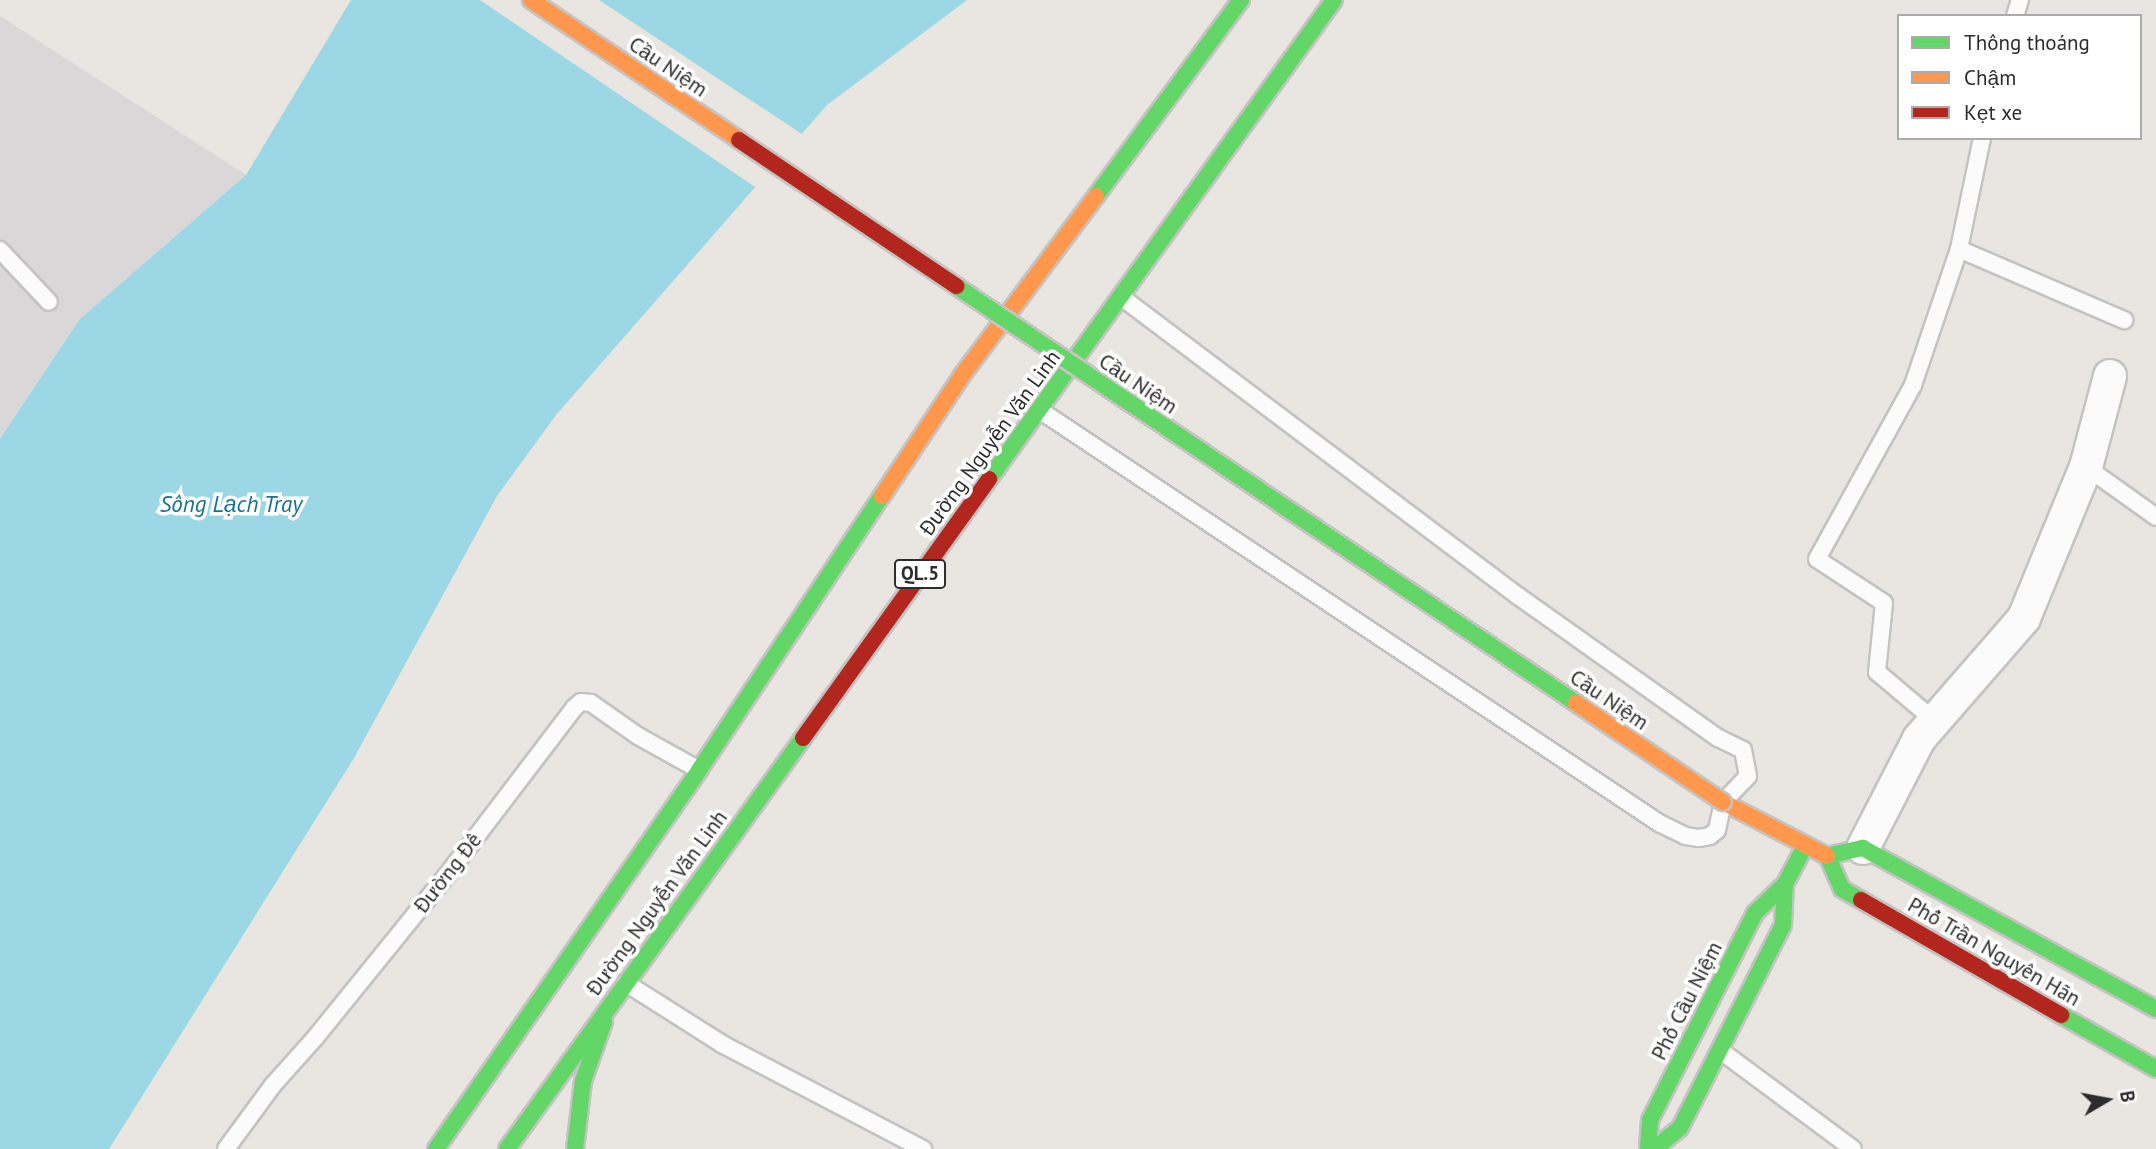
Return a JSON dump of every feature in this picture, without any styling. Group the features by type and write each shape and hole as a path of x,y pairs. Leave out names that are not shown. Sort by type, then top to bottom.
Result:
{"main road":[{"name":"Cầu Niệm","path":"531,0 1723,802"},
{"name":"Đường Nguyễn Văn Linh","path":"436,1149 699,770 963,374 1241,0"},
{"name":"Đường Nguyễn Văn Linh","path":"508,1149 1334,0"},
{"path":"1723,802 1827,856 1863,848"},
{"name":"Phố Cầu Niệm","path":"1648,1149 1650,1120 1755,913 1785,884 1805,846"},
{"name":"Phố Trần Nguyên Hãn","path":"1863,848 2156,1009"},
{"name":"Phố Trần Nguyên Hãn","path":"1827,856 1842,889 2156,1069"},
{"name":"Phố Cầu Niệm","path":"1654,1149 1680,1128 1721,1051 1783,925 1785,884"},
{"path":"575,1149 583,1081 609,1005"}],"street":[{"path":"1863,848 1919,739 2024,618 2086,467 2110,376"}],"lane":[{"path":"1935,721 1877,672 1884,603 1817,559 1913,385 1959,249 1982,140"},
{"path":"1959,249 2124,320"},
{"path":"0,250 49,302"},
{"path":"1041,411 1659,823 1686,836 1710,836 1717,830 1723,802 1748,776 1743,750 1718,738 1518,596 1122,298"},
{"path":"2086,467 2156,517"},
{"name":"Đường Đê","path":"226,1149 273,1085 315,1038 447,875 581,702 591,703 638,736 699,770"},
{"path":"626,983 722,1044 923,1149"},
{"path":"1721,1051 1853,1149"}],"shaded area":[{"path":"0,16 246,175 80,319 0,439"}],"water":[{"name":"Sông Lạch Tray","path":"351,0 967,0 827,105 556,415 497,496 354,758 109,1149 0,1149 0,439 80,319 246,175"}],"pier":[{"path":"480,0 599,0 805,136 758,189"}],"traffic: fast":[{"path":"1096,196 1241,0"},
{"path":"989,479 1334,0"},
{"path":"956,286 1576,703"},
{"path":"436,1149 699,770 882,496"},
{"path":"507,1149 803,738"},
{"path":"1648,1149 1650,1120 1755,913 1785,884 1805,846"},
{"path":"1861,900 1842,889 1827,856 1863,848 2156,1009"},
{"path":"1654,1149 1680,1128 1783,925 1785,884"},
{"path":"2061,1015 2156,1069"},
{"path":"575,1149 583,1081 604,1022"}],"traffic: slow":[{"path":"531,0 739,140"},
{"path":"882,496 963,374 1096,196"},
{"path":"1576,703 1723,802"},
{"path":"1723,802 1827,856"}],"traffic: jam":[{"path":"739,140 956,286"},
{"path":"803,738 989,479"},
{"path":"1861,900 2061,1015"}]}
